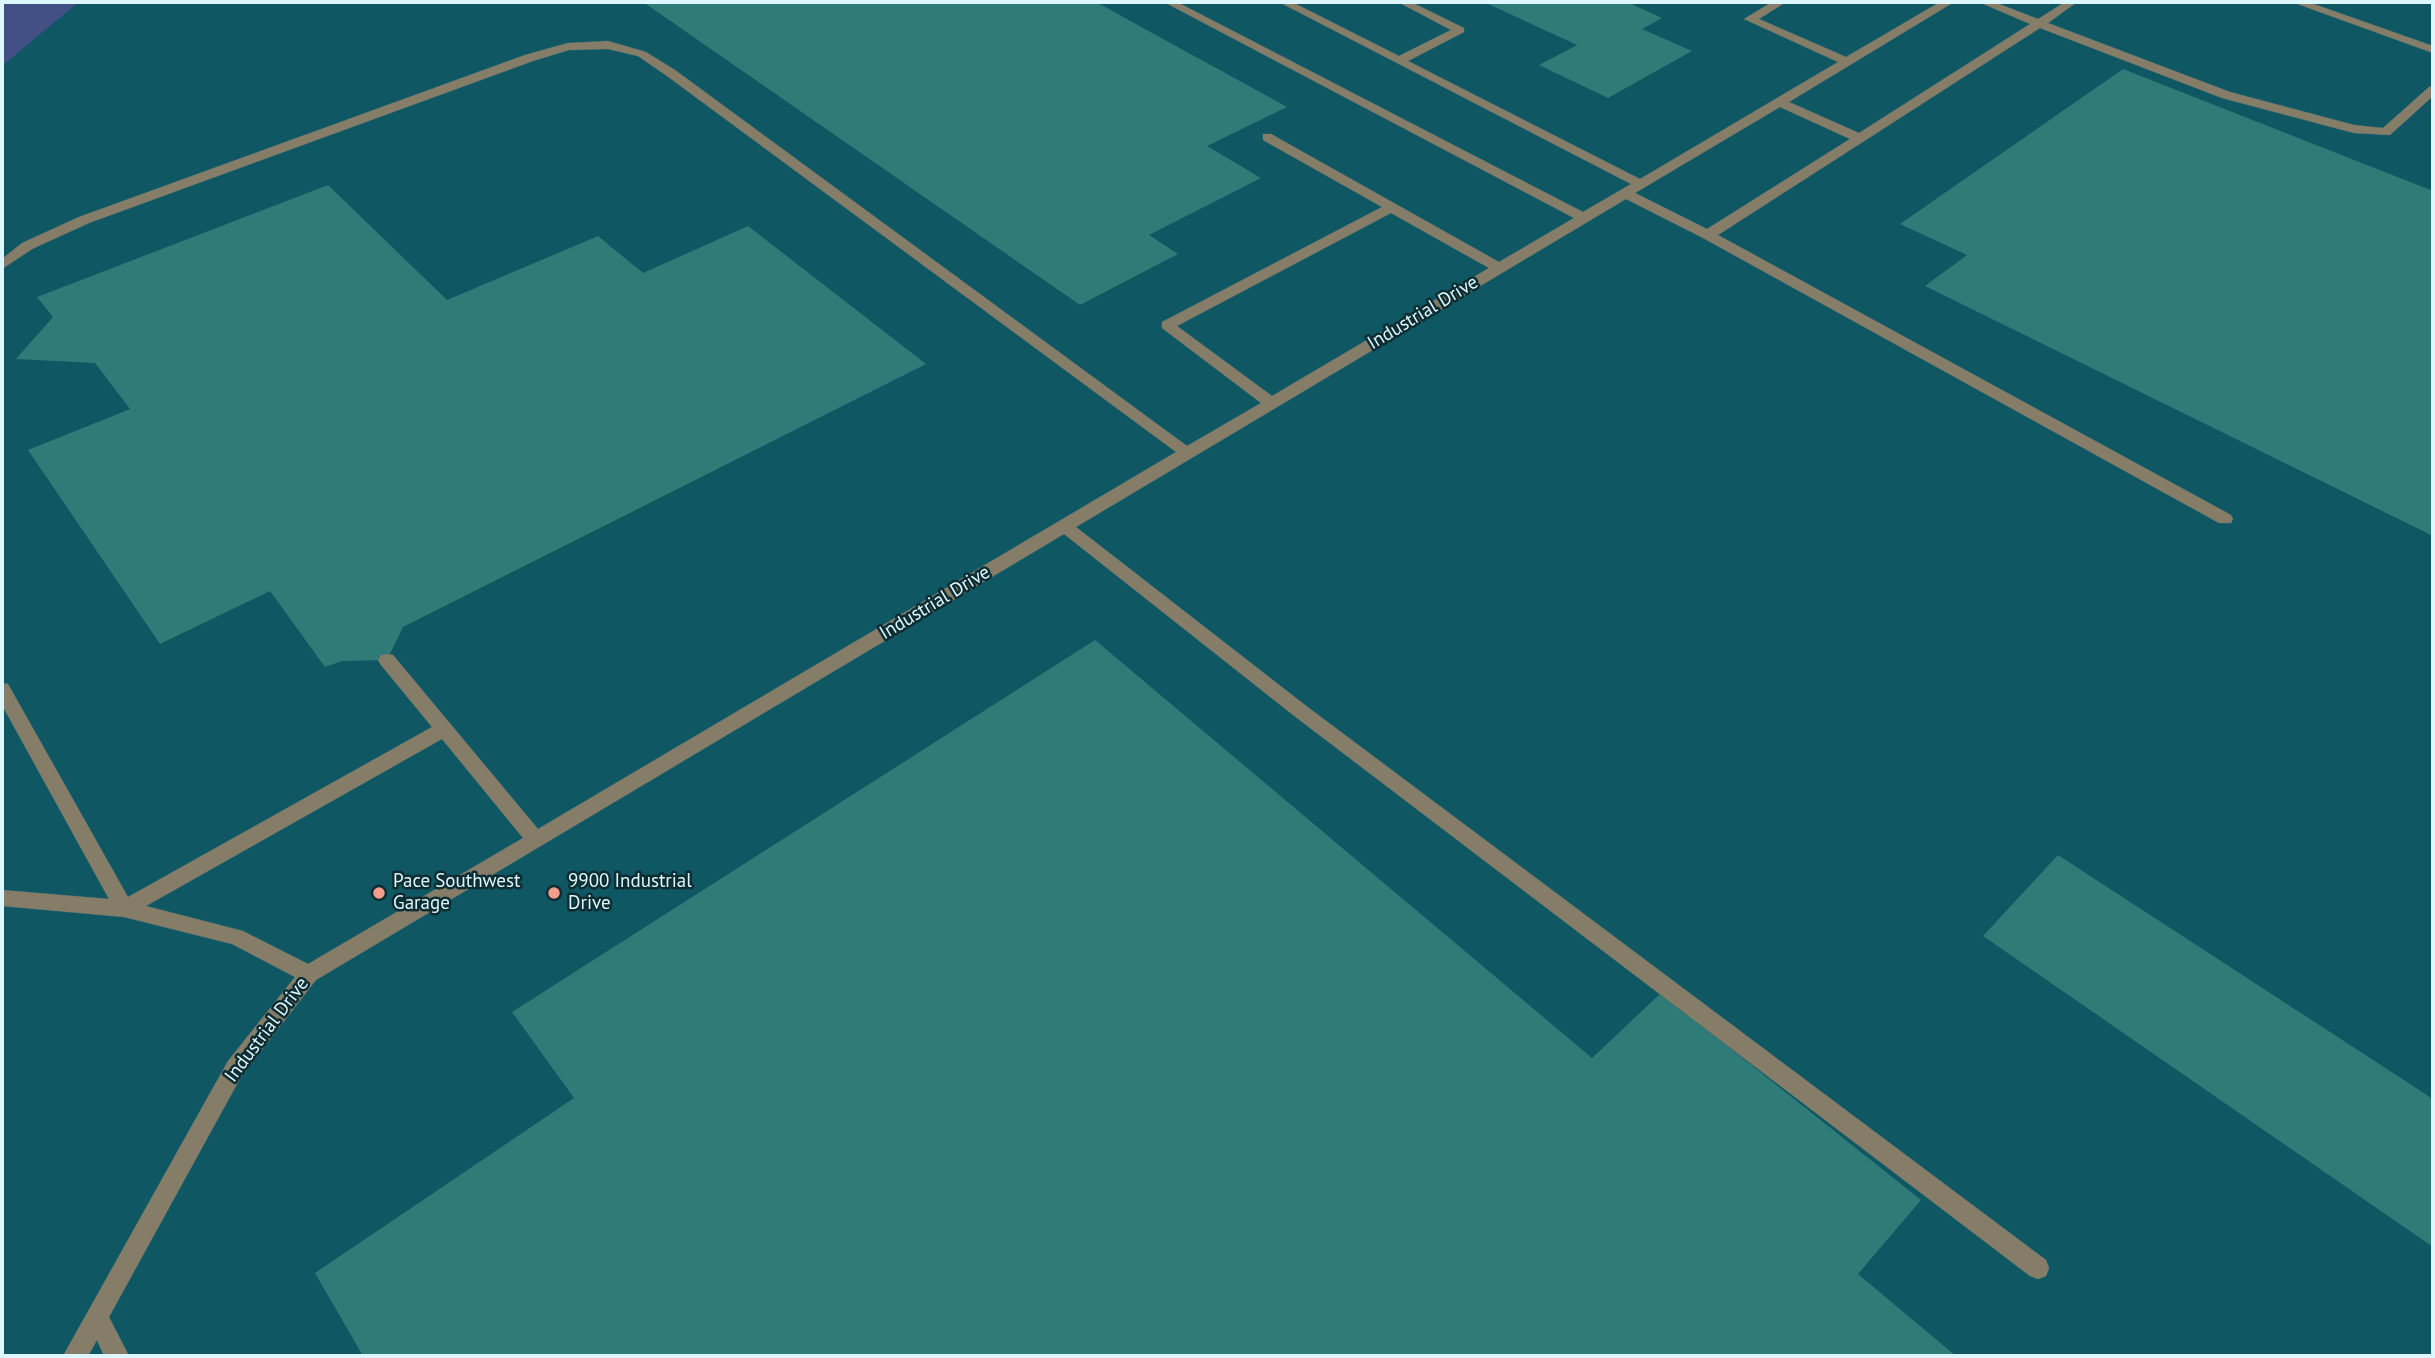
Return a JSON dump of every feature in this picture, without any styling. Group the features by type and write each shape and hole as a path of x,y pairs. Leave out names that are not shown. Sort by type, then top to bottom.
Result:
{"street":[{"path":"1169,2 1584,218"},
{"path":"1284,2 1640,184"},
{"path":"1399,61 1460,30 1404,2"},
{"path":"1780,2 1750,19 1847,62"},
{"name":"Industrial Drive","path":"75,1356 235,1068 309,974 1948,2"},
{"path":"1984,2 2226,95 2354,129 2386,132 2433,90"},
{"path":"1707,235 2072,2"},
{"path":"2298,2 2318,5 2433,50"},
{"path":"2,265 27,246 97,215 528,58 568,47 608,45 642,54 671,73 1187,453"},
{"path":"1779,102 1859,138"},
{"path":"1267,138 1499,268"},
{"path":"1625,193 1707,235 2225,519"},
{"path":"1271,403 1167,325 1390,208"},
{"path":"1064,526 1310,718 2038,1268"},
{"path":"387,660 536,840"},
{"path":"2,689 124,909"},
{"path":"124,909 444,729"},
{"path":"2,898 124,909 236,936 309,974"},
{"path":"97,1317 117,1356"}],"shaded area":[{"path":"2,2 79,2 2,66"},
{"path":"79,2 2433,2 2433,1356 2,1356 2,66"}],"building":[{"path":"643,2 1096,2 1287,107 1207,146 1261,178 1149,235 1178,254 1080,305"},
{"path":"1484,2 1627,2 1662,18 1642,29 1692,51 1608,98 1539,65 1577,45"},
{"path":"2123,69 2433,191 2433,536 1925,286 1967,255 1900,224"},
{"path":"328,185 447,300 598,236 643,273 748,226 926,364 403,627 387,660 342,661 325,667 270,591 160,644 28,450 130,409 95,363 16,359 53,317 37,297"},
{"path":"1095,640 1592,1058 1661,993 1921,1200 1858,1274 1956,1356 363,1356 315,1273 574,1098 512,1012"},
{"path":"2058,855 2433,1099 2433,1247 1983,936"}],"place":[{"name":"Pace Southwest Garage","path":"379,893"},
{"name":"9900 Industrial Drive","path":"554,893"}]}
